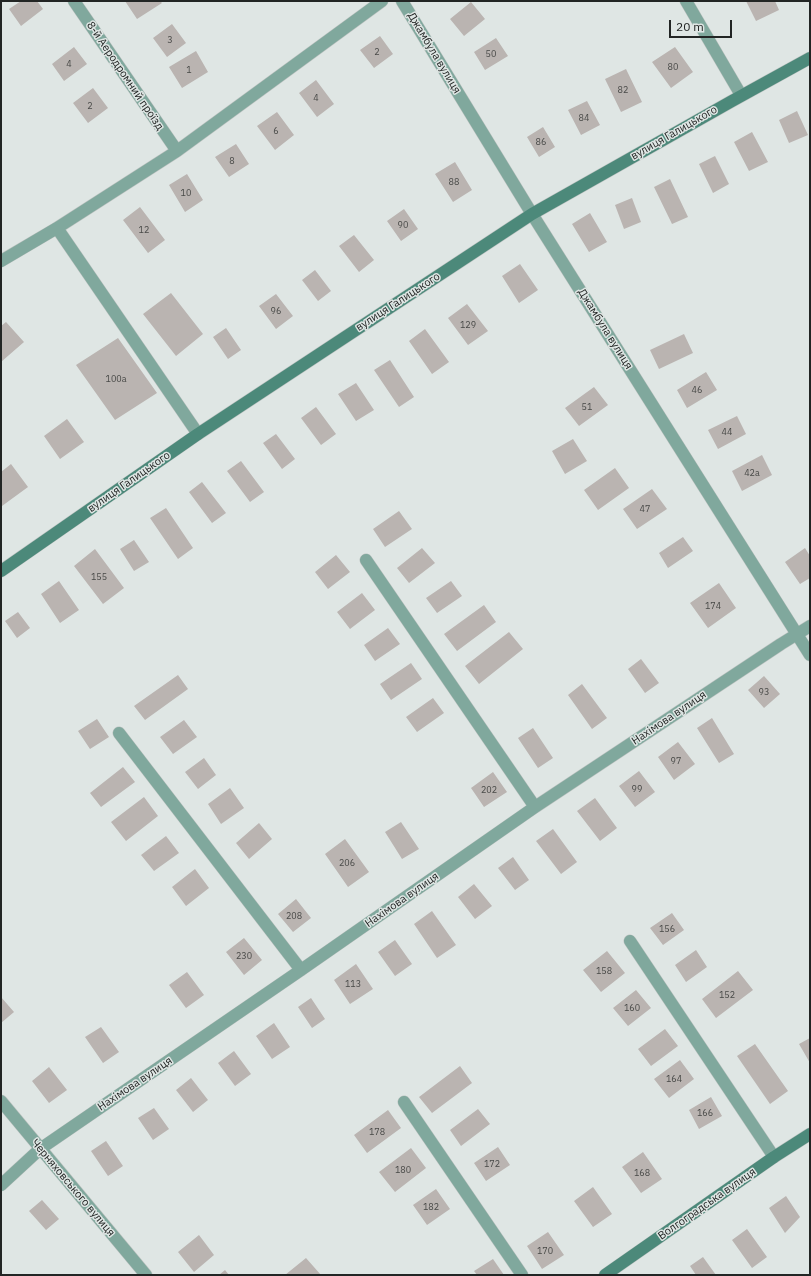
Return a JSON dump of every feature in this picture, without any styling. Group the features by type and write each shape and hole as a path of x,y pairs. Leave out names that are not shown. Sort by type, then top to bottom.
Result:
{"street":[{"name":"8-й Аеродромний проїзд","path":"74,1 176,151"},
{"path":"1,260 58,228 176,151 382,1"},
{"name":"Джамбула вулиця","path":"402,1 532,214 810,655"},
{"path":"686,1 742,95"},
{"name":"вулиця Галицького","path":"1,571 198,434 532,214 810,58"},
{"path":"58,228 198,434"},
{"path":"366,560 535,807"},
{"name":"Нахімова вулиця","path":"1,1185 40,1149 535,807 797,633 810,626"},
{"path":"119,733 301,970"},
{"path":"630,941 774,1157"},
{"name":"Черняховського вулиця","path":"1,1101 146,1275"},
{"path":"404,1102 522,1275"},
{"name":"Волгоградська вулиця","path":"605,1275 774,1157 810,1134"}],"building":[{"path":"21,1 37,1 43,9 21,26 9,9"},
{"path":"125,1 160,1 162,3 137,19"},
{"path":"746,1 775,1 779,10 756,21"},
{"path":"471,2 485,19 464,36 450,19"},
{"path":"172,24 186,43 167,57 153,38"},
{"path":"380,36 393,54 374,68 360,50"},
{"path":"496,38 508,56 485,70 474,52"},
{"path":"74,47 87,64 64,81 52,64"},
{"path":"675,47 693,72 671,88 652,62"},
{"path":"196,51 208,72 182,88 169,67"},
{"path":"626,69 642,102 621,112 605,79"},
{"path":"316,80 334,104 317,117 299,93"},
{"path":"93,88 108,108 88,123 73,103"},
{"path":"587,101 600,125 581,135 568,110"},
{"path":"797,111 808,135 789,143 779,120"},
{"path":"277,112 294,135 275,150 257,126"},
{"path":"543,127 555,147 539,157 527,137"},
{"path":"752,132 768,162 749,171 734,142"},
{"path":"236,144 249,164 229,177 215,157"},
{"path":"715,156 729,184 713,193 699,164"},
{"path":"455,162 472,190 453,202 435,174"},
{"path":"187,174 203,200 185,212 169,185"},
{"path":"670,179 688,217 672,224 654,187"},
{"path":"632,198 641,222 624,229 615,205"},
{"path":"140,207 165,240 148,253 123,220"},
{"path":"404,209 418,229 401,241 387,221"},
{"path":"590,213 607,242 589,252 572,224"},
{"path":"354,235 374,260 359,272 339,246"},
{"path":"520,264 538,290 519,303 502,276"},
{"path":"315,270 331,291 318,301 302,280"},
{"path":"171,293 203,334 176,356 143,314"},
{"path":"276,294 293,316 276,329 259,306"},
{"path":"467,304 488,331 468,345 448,318"},
{"path":"6,322 24,342 1,362 1,326"},
{"path":"226,328 241,350 228,359 213,337"},
{"path":"425,329 449,362 432,374 409,341"},
{"path":"684,334 693,353 659,369 650,350"},
{"path":"118,338 157,393 115,420 76,365"},
{"path":"390,360 414,397 399,407 374,370"},
{"path":"706,372 717,390 687,408 677,390"},
{"path":"356,383 374,410 356,421 338,394"},
{"path":"594,387 608,405 579,426 565,408"},
{"path":"316,407 336,434 321,445 301,418"},
{"path":"737,416 746,434 718,449 708,430"},
{"path":"67,419 84,442 60,459 44,436"},
{"path":"276,434 295,459 282,469 263,443"},
{"path":"573,439 587,461 565,474 552,451"},
{"path":"762,455 772,475 742,491 732,471"},
{"path":"241,461 264,492 250,502 227,471"},
{"path":"11,464 28,487 2,506 1,472"},
{"path":"615,468 629,488 598,510 584,490"},
{"path":"202,482 226,513 212,523 189,492"},
{"path":"652,489 667,509 637,529 623,509"},
{"path":"166,508 193,548 178,559 150,518"},
{"path":"399,511 412,529 385,547 373,529"},
{"path":"683,537 693,551 668,568 659,553"},
{"path":"134,540 149,562 134,571 120,549"},
{"path":"422,548 435,563 409,583 397,568"},
{"path":"805,548 810,556 810,578 800,584 785,562"},
{"path":"95,549 124,588 103,604 74,566"},
{"path":"336,555 350,572 328,589 315,572"},
{"path":"59,581 79,610 60,623 41,594"},
{"path":"451,581 462,596 437,613 426,598"},
{"path":"719,583 736,608 708,628 690,603"},
{"path":"362,593 375,610 350,629 337,612"},
{"path":"484,605 496,622 457,651 444,634"},
{"path":"18,612 30,628 17,638 5,621"},
{"path":"388,628 400,644 375,661 364,645"},
{"path":"509,632 523,649 479,684 465,666"},
{"path":"641,659 659,683 645,693 628,669"},
{"path":"411,663 422,679 391,700 380,684"},
{"path":"178,675 188,689 145,720 134,706"},
{"path":"764,676 780,694 764,708 748,690"},
{"path":"582,684 607,718 592,729 568,695"},
{"path":"433,698 444,713 417,732 406,717"},
{"path":"712,718 734,754 719,763 697,728"},
{"path":"97,719 109,737 90,749 78,731"},
{"path":"184,720 197,737 173,754 160,737"},
{"path":"533,728 553,758 538,768 518,738"},
{"path":"678,742 695,764 674,780 658,757"},
{"path":"204,758 216,775 198,789 185,772"},
{"path":"123,767 135,782 101,807 90,793"},
{"path":"639,771 655,792 635,807 619,786"},
{"path":"493,772 507,792 484,807 471,788"},
{"path":"230,788 244,808 221,824 208,804"},
{"path":"144,797 158,816 126,841 111,822"},
{"path":"595,798 617,828 600,841 577,811"},
{"path":"401,822 419,849 402,859 385,832"},
{"path":"259,823 272,839 249,859 236,843"},
{"path":"553,829 577,862 561,874 536,841"},
{"path":"166,836 179,853 154,871 141,855"},
{"path":"345,839 369,872 348,887 325,854"},
{"path":"513,857 529,880 515,890 498,868"},
{"path":"195,869 209,888 186,906 172,887"},
{"path":"474,884 492,906 475,919 458,897"},
{"path":"296,899 311,918 293,932 278,914"},
{"path":"432,911 456,945 437,958 414,924"},
{"path":"672,913 684,930 663,945 650,928"},
{"path":"244,938 262,960 244,975 226,952"},
{"path":"395,940 412,964 395,976 378,952"},
{"path":"696,950 707,967 686,982 675,965"},
{"path":"607,951 625,973 601,992 583,970"},
{"path":"356,964 373,989 350,1004 334,980"},
{"path":"738,971 753,990 716,1018 702,999"},
{"path":"187,972 204,995 186,1008 169,985"},
{"path":"636,990 651,1008 628,1026 613,1008"},
{"path":"1,997 14,1012 1,1023"},
{"path":"311,998 325,1019 312,1028 298,1007"},
{"path":"274,1023 290,1047 272,1059 256,1036"},
{"path":"101,1027 119,1052 103,1063 85,1037"},
{"path":"665,1029 678,1046 651,1066 638,1049"},
{"path":"810,1038 810,1063 799,1044"},
{"path":"755,1044 788,1091 770,1104 737,1056"},
{"path":"234,1051 251,1074 235,1086 218,1063"},
{"path":"680,1060 694,1079 669,1098 654,1079"},
{"path":"460,1066 472,1083 432,1113 419,1097"},
{"path":"49,1067 67,1090 49,1103 32,1081"},
{"path":"191,1078 208,1100 193,1112 176,1090"},
{"path":"711,1097 722,1116 699,1129 689,1110"},
{"path":"154,1108 169,1129 153,1140 138,1118"},
{"path":"478,1109 490,1124 461,1146 450,1130"},
{"path":"388,1110 401,1128 367,1153 354,1135"},
{"path":"106,1141 123,1166 108,1176 91,1151"},
{"path":"498,1147 510,1165 486,1181 474,1163"},
{"path":"411,1148 426,1168 395,1192 379,1172"},
{"path":"643,1152 662,1179 641,1193 622,1167"},
{"path":"593,1187 612,1214 593,1227 574,1201"},
{"path":"436,1189 450,1209 427,1225 413,1205"},
{"path":"786,1196 800,1217 785,1233 769,1208"},
{"path":"42,1200 59,1219 46,1230 29,1211"},
{"path":"747,1229 767,1257 752,1268 732,1240"},
{"path":"548,1232 564,1255 542,1269 527,1246"},
{"path":"199,1235 214,1255 194,1272 178,1252"},
{"path":"703,1257 716,1275 696,1275 690,1266"},
{"path":"306,1258 321,1275 285,1275"},
{"path":"493,1259 504,1275 477,1275 474,1271"},
{"path":"225,1270 229,1275 219,1275"}]}
